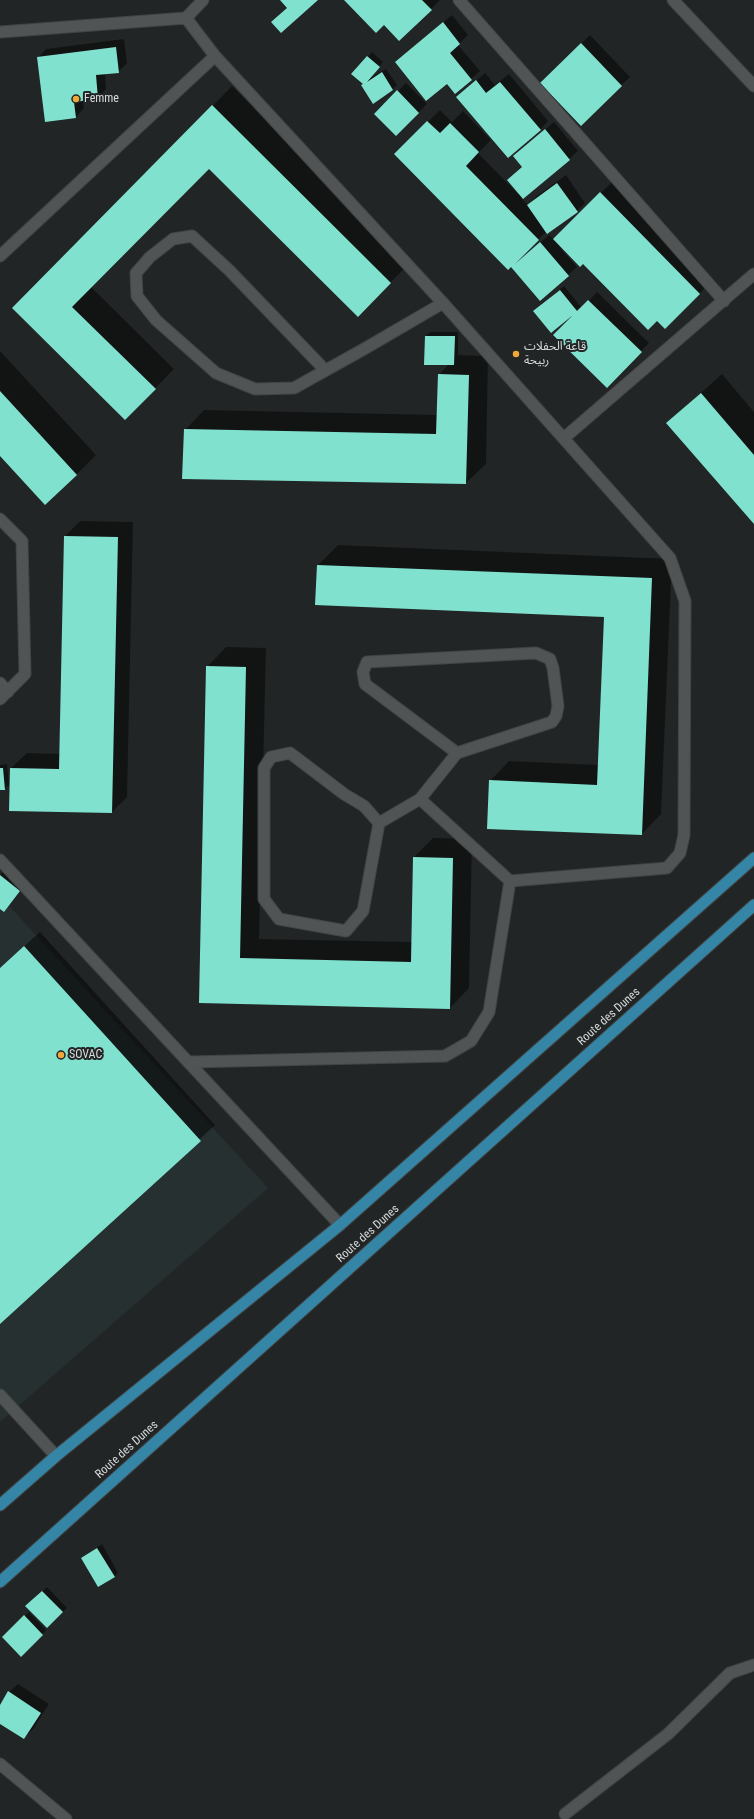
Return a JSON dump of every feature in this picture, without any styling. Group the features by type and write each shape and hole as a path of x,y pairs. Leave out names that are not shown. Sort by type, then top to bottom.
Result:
{"main road":[{"name":"Route des Dunes","path":"0,1505 56,1456 340,1225 754,858"},
{"name":"Route des Dunes","path":"0,1582 754,905"}],"street":[{"path":"0,32 186,18 202,0"},
{"path":"459,0 724,301"},
{"path":"673,0 754,86"},
{"path":"186,18 215,56 443,303 670,558 685,601 684,834 680,853 667,868 510,881 420,799"},
{"path":"0,256 215,56"},
{"path":"325,370 229,270 192,236 173,239 150,257 136,273 137,296 156,320 216,373 255,389 294,388 443,303"},
{"path":"564,438 754,274"},
{"path":"0,519 22,541 24,674 4,695 0,683"},
{"path":"379,823 364,806 344,794 290,753 271,757 264,768 264,899 279,919 346,931 363,911 379,823 420,799 457,753 552,722 556,716 558,706 553,668 550,659 536,653 367,662 363,672 365,684 457,753"},
{"path":"0,860 190,1062 340,1225"},
{"path":"190,1062 444,1056 471,1041 489,1012 510,881"},
{"path":"0,1395 56,1456"},
{"path":"565,1814 668,1734 730,1674 753,1667"},
{"path":"0,1764 66,1819"}],"shaded area":[{"path":"0,896 268,1188 0,1422"}],"building":[{"path":"280,0 318,0 281,33 271,22 287,8"},
{"path":"344,0 422,0 432,10 399,41 384,25 376,33"},
{"path":"443,22 460,44 450,53 472,80 455,94 447,84 426,101 395,62"},
{"path":"581,43 622,86 581,126 540,83"},
{"path":"116,47 119,73 96,75 98,99 74,102 76,118 45,122 37,57"},
{"path":"367,56 380,67 367,82 382,72 393,90 373,104 361,85 363,84 351,74"},
{"path":"476,80 486,93 500,82 541,130 508,158 456,97"},
{"path":"397,90 419,113 396,136 374,114"},
{"path":"212,105 391,283 358,317 209,169 72,307 156,389 125,420 12,308"},
{"path":"427,121 440,133 450,123 479,152 466,166 539,240 515,264 540,242 569,276 540,301 511,267 508,270 394,154"},
{"path":"545,129 570,160 523,199 507,180 522,167 513,156"},
{"path":"557,183 578,212 547,234 527,205"},
{"path":"600,192 700,294 665,329 657,321 648,330 583,264 580,267 553,239"},
{"path":"560,290 577,311 588,300 642,352 607,388 553,335 573,315 551,333 533,311"},
{"path":"425,336 455,336 454,365 424,365"},
{"path":"438,374 469,375 466,484 182,479 184,429 436,434"},
{"path":"0,391 77,475 45,505 0,456"},
{"path":"701,393 754,455 754,524 666,423"},
{"path":"64,536 118,537 112,813 9,811 10,768 59,769"},
{"path":"317,565 652,578 642,835 487,829 489,780 597,785 604,617 315,605"},
{"path":"206,666 246,667 240,958 411,962 413,857 453,858 450,1009 199,1003"},
{"path":"0,768 3,768 5,790 0,790"},
{"path":"0,875 20,891 4,912 0,909"},
{"name":"SOVAC","path":"24,946 201,1141 0,1324 0,968"},
{"path":"97,1548 115,1577 98,1587 81,1558"},
{"path":"42,1591 63,1612 47,1628 25,1606"},
{"path":"24,1615 43,1635 21,1657 2,1637"},
{"path":"8,1691 41,1713 24,1739 0,1724 0,1705"}],"place":[{"name":"Femme","path":"76,99"},
{"name":"قاعة الحفلات ربيحة","path":"516,354"},
{"name":"SOVAC","path":"61,1055"}]}
